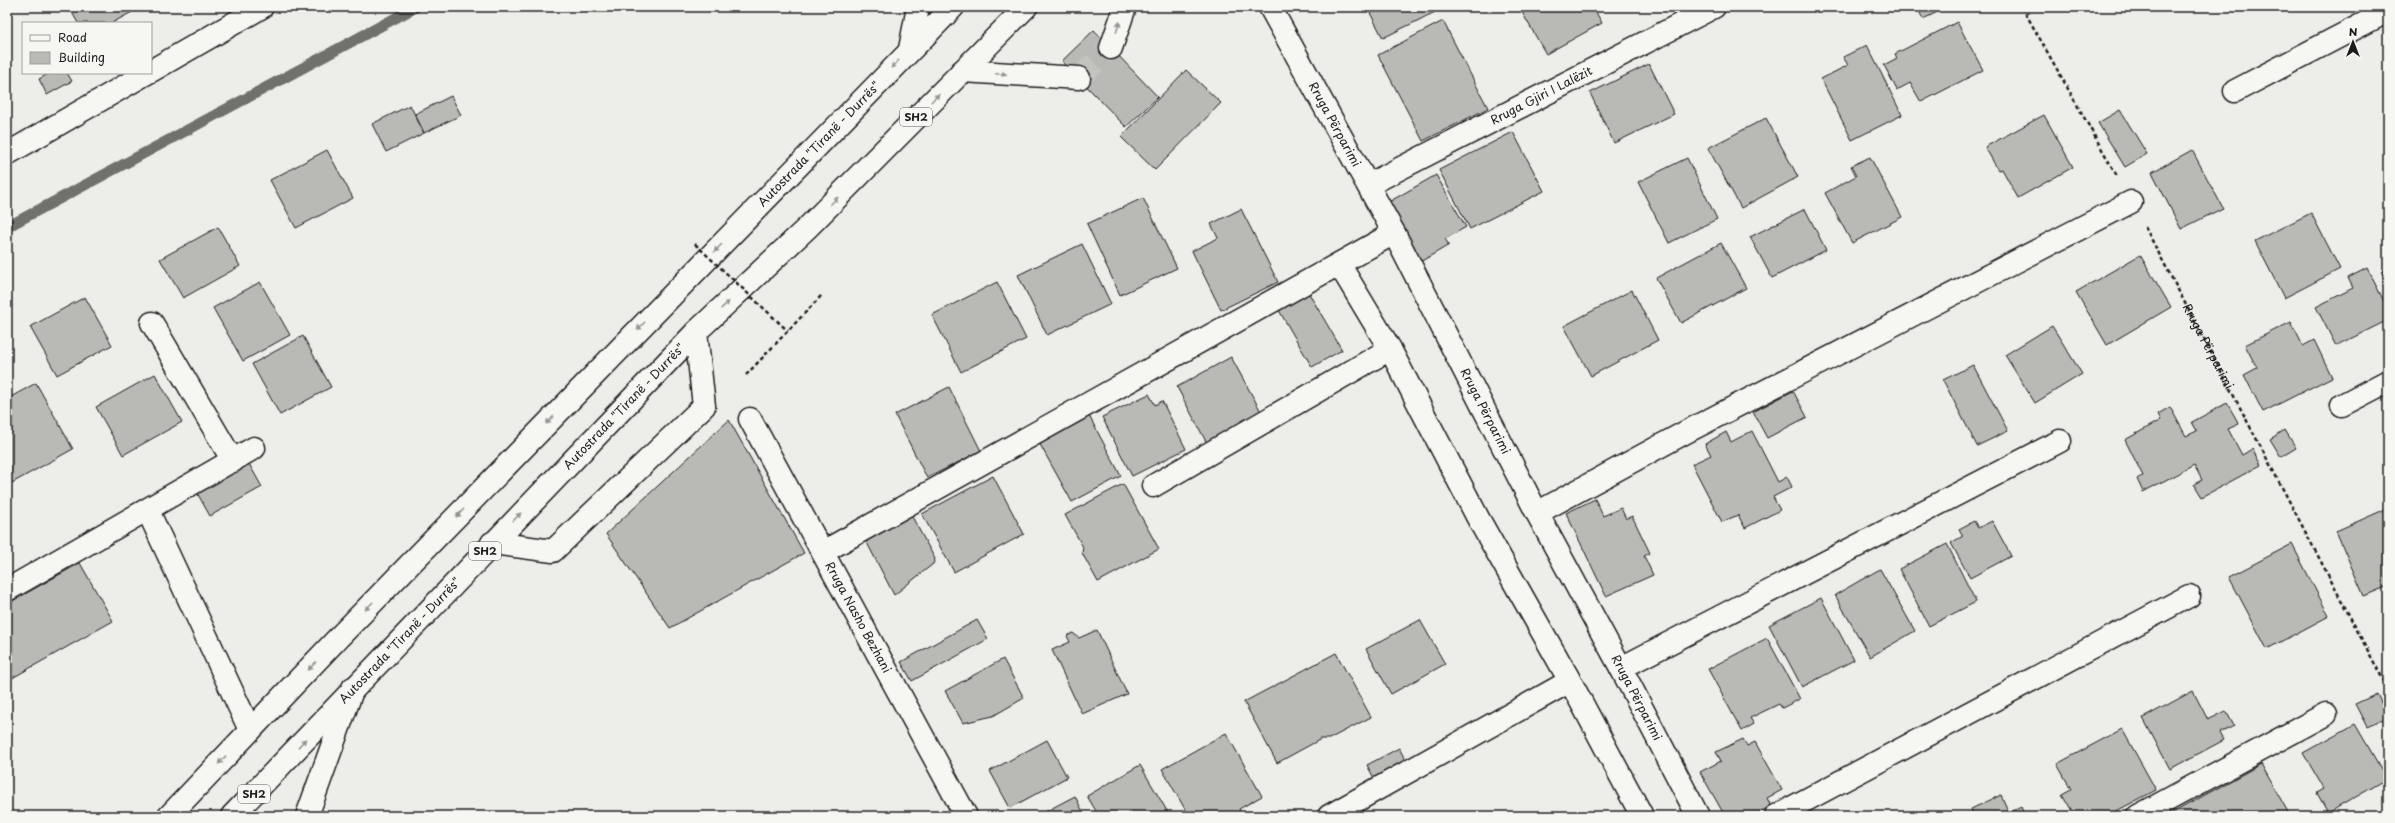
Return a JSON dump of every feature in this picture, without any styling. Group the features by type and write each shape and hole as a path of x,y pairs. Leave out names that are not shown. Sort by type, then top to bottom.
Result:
{"main road":[{"path":"152,70 262,7"},
{"path":"910,49 918,7"},
{"name":"Autostrada \"Tiranë - Durrës\"","path":"169,816 250,730 910,49 953,7"},
{"name":"Autostrada \"Tiranë - Durrës\"","path":"232,816 492,543 696,332 807,228 1026,7"},
{"path":"1111,48 1125,7"},
{"name":"Rruga Përparimi","path":"1270,7 1394,233 1537,513 1621,668 1698,816"},
{"name":"Rruga Gjiri I Lalëzit","path":"1368,185 1714,7"},
{"path":"2235,91 2388,11"},
{"path":"962,71 1079,78"},
{"path":"7,154 145,74"},
{"path":"1537,513 1686,432 2131,202"},
{"path":"823,552 1394,233"},
{"path":"1339,264 1390,349 1479,520 1570,681 1642,816"},
{"path":"152,323 233,461"},
{"path":"492,543 553,551 704,406 696,332"},
{"path":"1153,486 1390,349"},
{"path":"2342,405 2388,381"},
{"name":"Rruga Nasho Bezhani","path":"750,419 966,816"},
{"path":"1621,668 2060,441"},
{"path":"7,590 148,511 254,448"},
{"path":"148,511 250,730"},
{"path":"1776,816 2189,596"},
{"path":"1329,816 1570,681"},
{"path":"307,816 353,688"},
{"path":"2138,816 2326,714"}],"path":[{"name":"Rruga Përparimi","path":"2022,7 2131,202 2388,689"},
{"path":"695,244 788,331"},
{"path":"746,375 822,295"}],"building":[{"path":"69,7 141,7 114,22 77,22"},
{"path":"1367,7 1432,7 1435,12 1383,38"},
{"path":"1519,7 1593,7 1602,23 1546,54"},
{"path":"1917,7 1948,7 1923,19"},
{"path":"1443,21 1488,108 1423,141 1378,55"},
{"path":"1957,22 1983,70 1921,102 1910,83 1897,90 1884,65 1897,58 1895,54"},
{"path":"1094,30 1158,97 1126,127 1062,61"},
{"path":"1867,45 1902,115 1852,140 1821,79 1848,65 1843,57"},
{"path":"1649,64 1674,114 1614,143 1590,93"},
{"path":"1186,70 1221,103 1155,170 1121,137"},
{"path":"48,74 68,74 72,81 47,95 39,79"},
{"path":"451,96 461,115 424,133 415,114"},
{"path":"410,105 424,133 386,152 372,124"},
{"path":"2120,110 2147,154 2125,167 2098,123"},
{"path":"2044,115 2073,167 2018,198 2002,169 1998,170 1985,147"},
{"path":"1766,118 1798,177 1741,208 1708,148"},
{"path":"1513,132 1544,191 1470,229 1439,170"},
{"path":"327,150 353,198 296,228 270,180"},
{"path":"2192,150 2223,208 2181,229 2152,172"},
{"path":"1870,157 1902,217 1852,243 1825,193 1856,176 1851,166"},
{"path":"1687,158 1717,219 1669,243 1638,182"},
{"path":"1436,175 1466,227 1445,239 1449,245 1420,262 1387,203"},
{"path":"1143,198 1177,268 1120,295 1087,224"},
{"path":"1241,209 1278,282 1221,310 1192,251 1218,238 1211,224"},
{"path":"1805,209 1826,250 1772,278 1750,237"},
{"path":"2311,213 2340,269 2284,298 2255,241"},
{"path":"218,227 240,266 183,298 160,259"},
{"path":"1721,243 1746,288 1681,323 1656,278"},
{"path":"1082,244 1111,304 1047,335 1018,275"},
{"path":"2140,255 2171,307 2107,345 2076,292"},
{"path":"2367,268 2388,309 2388,320 2336,346 2316,307 2353,288 2348,278"},
{"path":"2388,268 2388,286 2381,272"},
{"path":"260,282 290,335 243,361 213,308"},
{"path":"997,282 1026,339 961,372 932,315"},
{"path":"1307,290 1342,350 1312,367 1277,307"},
{"path":"1632,290 1658,340 1591,376 1564,326"},
{"path":"85,297 112,345 57,375 30,327"},
{"path":"2291,322 2303,346 2314,340 2332,377 2263,412 2244,375 2257,368 2245,345"},
{"path":"2052,326 2082,374 2035,403 2005,355"},
{"path":"303,336 331,387 280,415 252,364"},
{"path":"1231,357 1264,417 1209,447 1177,387"},
{"path":"1973,365 2008,431 1977,446 1943,380"},
{"path":"155,374 182,422 123,455 96,407"},
{"path":"36,383 73,449 12,483 7,475 7,399"},
{"path":"949,387 981,451 927,478 895,415"},
{"path":"1793,391 1807,417 1767,438 1753,412"},
{"path":"1149,394 1155,405 1162,401 1186,449 1132,476 1102,417"},
{"path":"2227,403 2239,424 2228,429 2242,455 2252,449 2261,465 2202,497 2194,484 2202,480 2194,465 2143,492 2137,479 2143,476 2125,440 2161,420 2158,414 2170,407 2186,436 2197,431 2192,422"},
{"path":"1087,412 1121,476 1072,502 1037,439"},
{"path":"729,420 804,553 670,628 606,534"},
{"path":"2285,430 2296,448 2281,457 2270,439"},
{"path":"1752,431 1778,482 1787,477 1792,487 1773,497 1780,510 1745,528 1738,515 1722,522 1692,464 1711,455 1705,444 1726,432 1731,442"},
{"path":"248,462 262,487 210,516 196,491"},
{"path":"993,476 1024,534 954,572 922,514"},
{"path":"1123,484 1159,549 1098,582 1082,553 1083,547 1065,515"},
{"path":"1595,499 1603,516 1621,508 1626,519 1632,516 1650,553 1644,556 1653,575 1606,596 1566,513"},
{"path":"2388,508 2388,586 2364,596 2336,531"},
{"path":"909,511 935,559 933,564 894,595 864,537"},
{"path":"1974,521 1978,528 1992,521 2011,556 1970,578 1951,543 1963,536 1959,529"},
{"path":"1947,544 1976,602 1929,626 1899,569"},
{"path":"2292,544 2329,616 2267,649 2229,577"},
{"path":"80,563 113,621 7,681 7,604"},
{"path":"1880,569 1915,631 1870,657 1835,595"},
{"path":"1821,598 1854,660 1802,687 1769,625"},
{"path":"977,620 988,639 912,681 901,662"},
{"path":"1420,620 1445,664 1391,694 1366,649"},
{"path":"1097,630 1127,694 1082,714 1052,650 1070,642 1067,636 1073,633 1079,638"},
{"path":"1767,638 1800,699 1782,708 1779,704 1750,718 1754,724 1742,731 1708,669"},
{"path":"1336,653 1371,717 1329,739 1321,739 1277,763 1244,702"},
{"path":"1003,659 1024,698 993,716 963,723 945,691"},
{"path":"2193,691 2208,720 2226,711 2234,726 2220,733 2224,740 2170,769 2143,718"},
{"path":"2377,694 2388,717 2367,727 2355,704"},
{"path":"2355,724 2387,779 2328,813 2317,793 2324,789 2303,753"},
{"path":"2122,729 2156,790 2107,816 2075,816 2062,794 2071,789 2057,764"},
{"path":"1226,733 1262,796 1239,809 1241,813 1236,816 1189,816 1162,769"},
{"path":"1743,739 1747,746 1755,742 1782,790 1767,798 1771,806 1752,816 1745,816 1744,813 1739,816 1725,816 1700,772 1721,761 1716,752"},
{"path":"1047,740 1067,777 1010,808 990,771"},
{"path":"1399,748 1408,765 1376,782 1367,765"},
{"path":"2261,764 2289,814 2285,816 2167,816"},
{"path":"1140,765 1170,816 1099,816 1087,796"},
{"path":"2001,795 2009,813 2021,807 2025,816 1974,816 1971,809"},
{"path":"1075,796 1085,816 1037,816"}],"waterway":[{"path":"7,227 416,7"}],"tunnel":[{"path":"1079,78 1111,48"}]}
